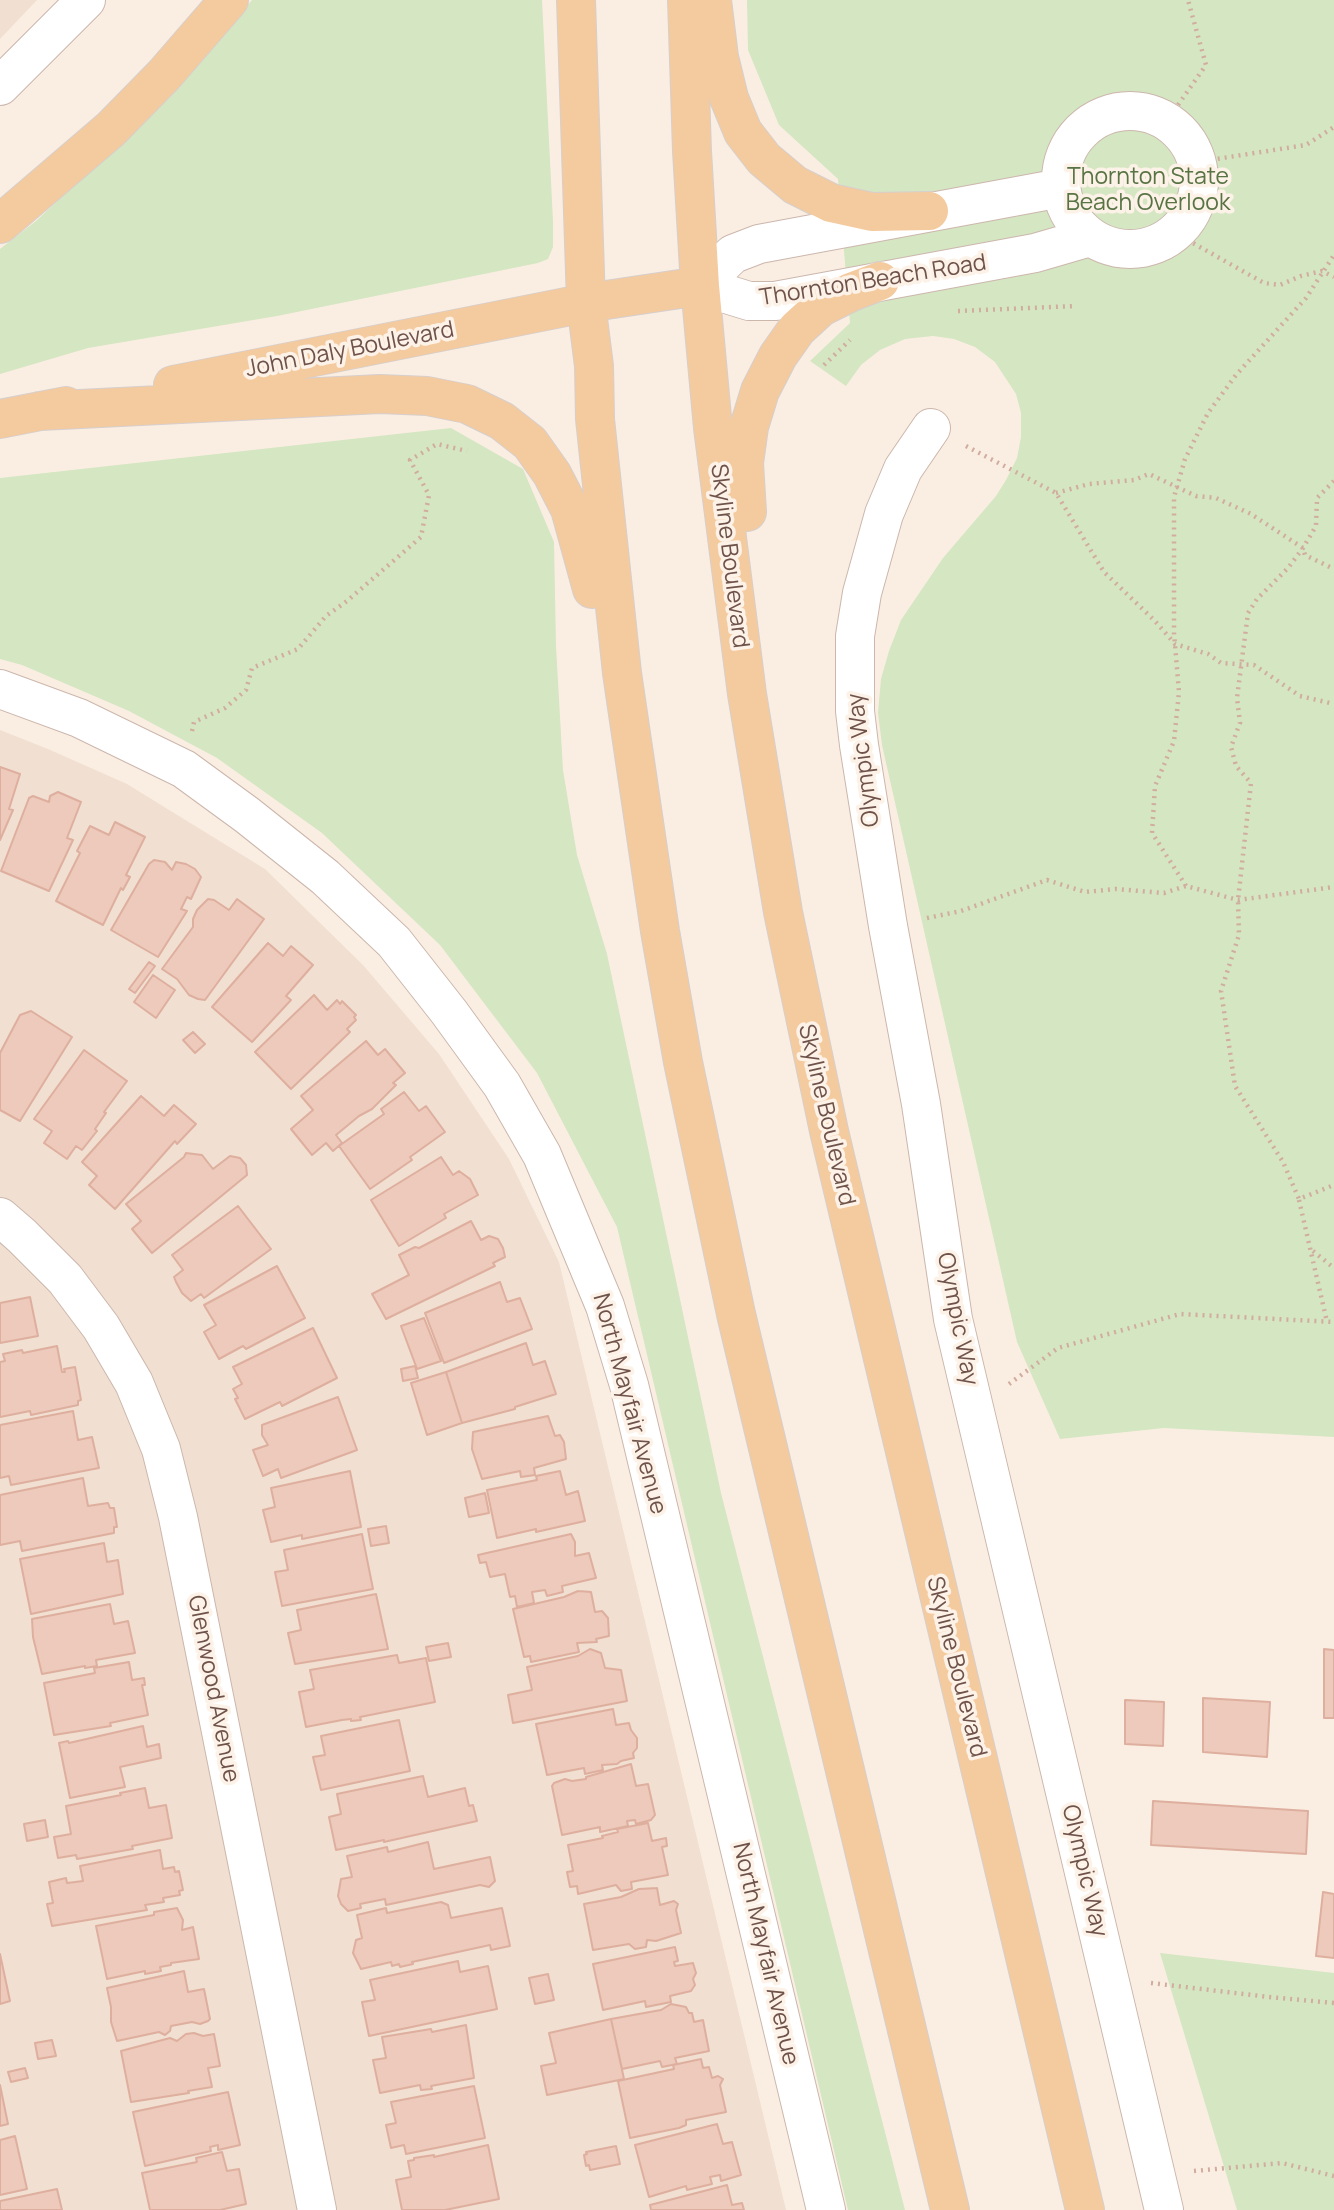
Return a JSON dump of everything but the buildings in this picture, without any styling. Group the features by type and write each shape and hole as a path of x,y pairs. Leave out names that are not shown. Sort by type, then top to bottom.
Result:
{"main road":[{"path":"0,224 111,128 164,75 229,0"},
{"path":"576,0 586,303 607,542 640,804 683,1062 768,1454 950,2210"},
{"name":"Skyline Boulevard","path":"687,0 700,286 724,517 747,694 792,958 827,1120 1085,2210"},
{"path":"712,0 719,57 729,98 743,132 764,159 796,185 831,203 872,212 929,211"},
{"path":"763,787 744,463 748,427 760,391 778,356 797,329 821,307 880,281"},
{"name":"John Daly Boulevard","path":"0,419 586,303 700,286"},
{"path":"40,411 380,394 427,396 467,404 502,422 530,443 552,474 570,509 583,550 640,804"}],"street":[{"path":"0,86 86,0"},
{"path":"1119,112 1144,113 1166,121 1186,139 1198,162 1199,183 1191,214 1175,233 1148,247 1117,248 1090,237 1070,215 1062,188 1064,161 1068,149 1075,138 1095,122 1119,112"},
{"path":"700,286 733,254 759,244 1062,188"},
{"name":"Thornton Beach Road","path":"700,286 749,301 775,301 1035,253 1090,237"},
{"name":"Olympic Way","path":"931,428 903,469 884,514 862,593 855,636 857,734 888,926 921,1104 953,1320 1159,2192"},
{"name":"North Mayfair Avenue","path":"0,689 79,718 184,769 325,877 394,942 449,1012 502,1085 542,1155 605,1306 629,1385 826,2210"},
{"name":"Glenwood Avenue","path":"0,1217 65,1279 101,1327 134,1383 161,1449 178,1517 317,2210"}],"path":[{"path":"1166,121 1206,65 1188,0"},
{"path":"1198,162 1306,145 1334,127"},
{"path":"1175,233 1264,283 1280,285 1322,271 1334,277"},
{"path":"1186,886 1152,833 1155,786 1174,741 1179,692 1175,644 1174,497 1185,459 1208,413 1236,375 1306,298 1334,255"},
{"path":"952,311 1076,306"},
{"path":"778,356 815,375 854,336"},
{"path":"184,769 194,722 225,708 246,690 252,668 298,649 326,616 421,537 429,495 410,460 437,444 472,453 502,422"},
{"path":"931,428 1056,493 1104,572 1175,644 1208,654 1221,663 1254,665 1300,695 1334,704"},
{"path":"1056,493 1090,484 1134,480 1149,474 1196,496 1216,498 1251,514 1303,548 1305,555 1334,569"},
{"path":"1327,1322 1299,1199 1283,1162 1235,1086 1221,991 1239,935 1238,900 1251,783 1236,766 1231,747 1240,723 1237,698 1248,613 1257,599 1288,568 1303,548 1317,526 1317,498 1334,481"},
{"path":"888,926 961,911 1047,880 1085,892 1116,889 1164,893 1186,886 1238,900 1334,887"},
{"path":"1299,1199 1334,1185"},
{"path":"1312,1250 1334,1268"},
{"path":"975,1410 1058,1348 1180,1314 1334,1322"},
{"path":"1109,1978 1334,2003"},
{"path":"1159,2192 1282,2164 1334,2176"}],"shaded area":[{"path":"0,0 37,0 0,39"},
{"path":"0,730 127,784 265,869 363,965 439,1054 509,1159 559,1262 786,2210 0,2210"}],"green space":[{"path":"252,0 542,0 553,221 553,247 548,259 277,316 88,348 0,374 0,249 36,221 170,95"},
{"name":"Thornton State Beach Overlook","path":"747,0 1334,0 1334,1437 1164,1428 1060,1439 1017,1342 882,745 878,713 881,679 901,620 943,558 996,496 1006,480 1017,458 1021,437 1021,413 1016,394 995,362 975,347 954,339 933,336 905,339 880,350 861,365 846,386 810,361 850,323 838,179 779,125 748,50"},
{"path":"451,428 523,469 554,542 556,646 563,770 577,855 607,954 721,1493 905,2210 848,2210 617,1227 537,1073 440,945 322,833 217,758 129,711 22,665 0,659 0,478"},
{"path":"1160,1953 1334,1973 1334,2210 1237,2210"}]}
